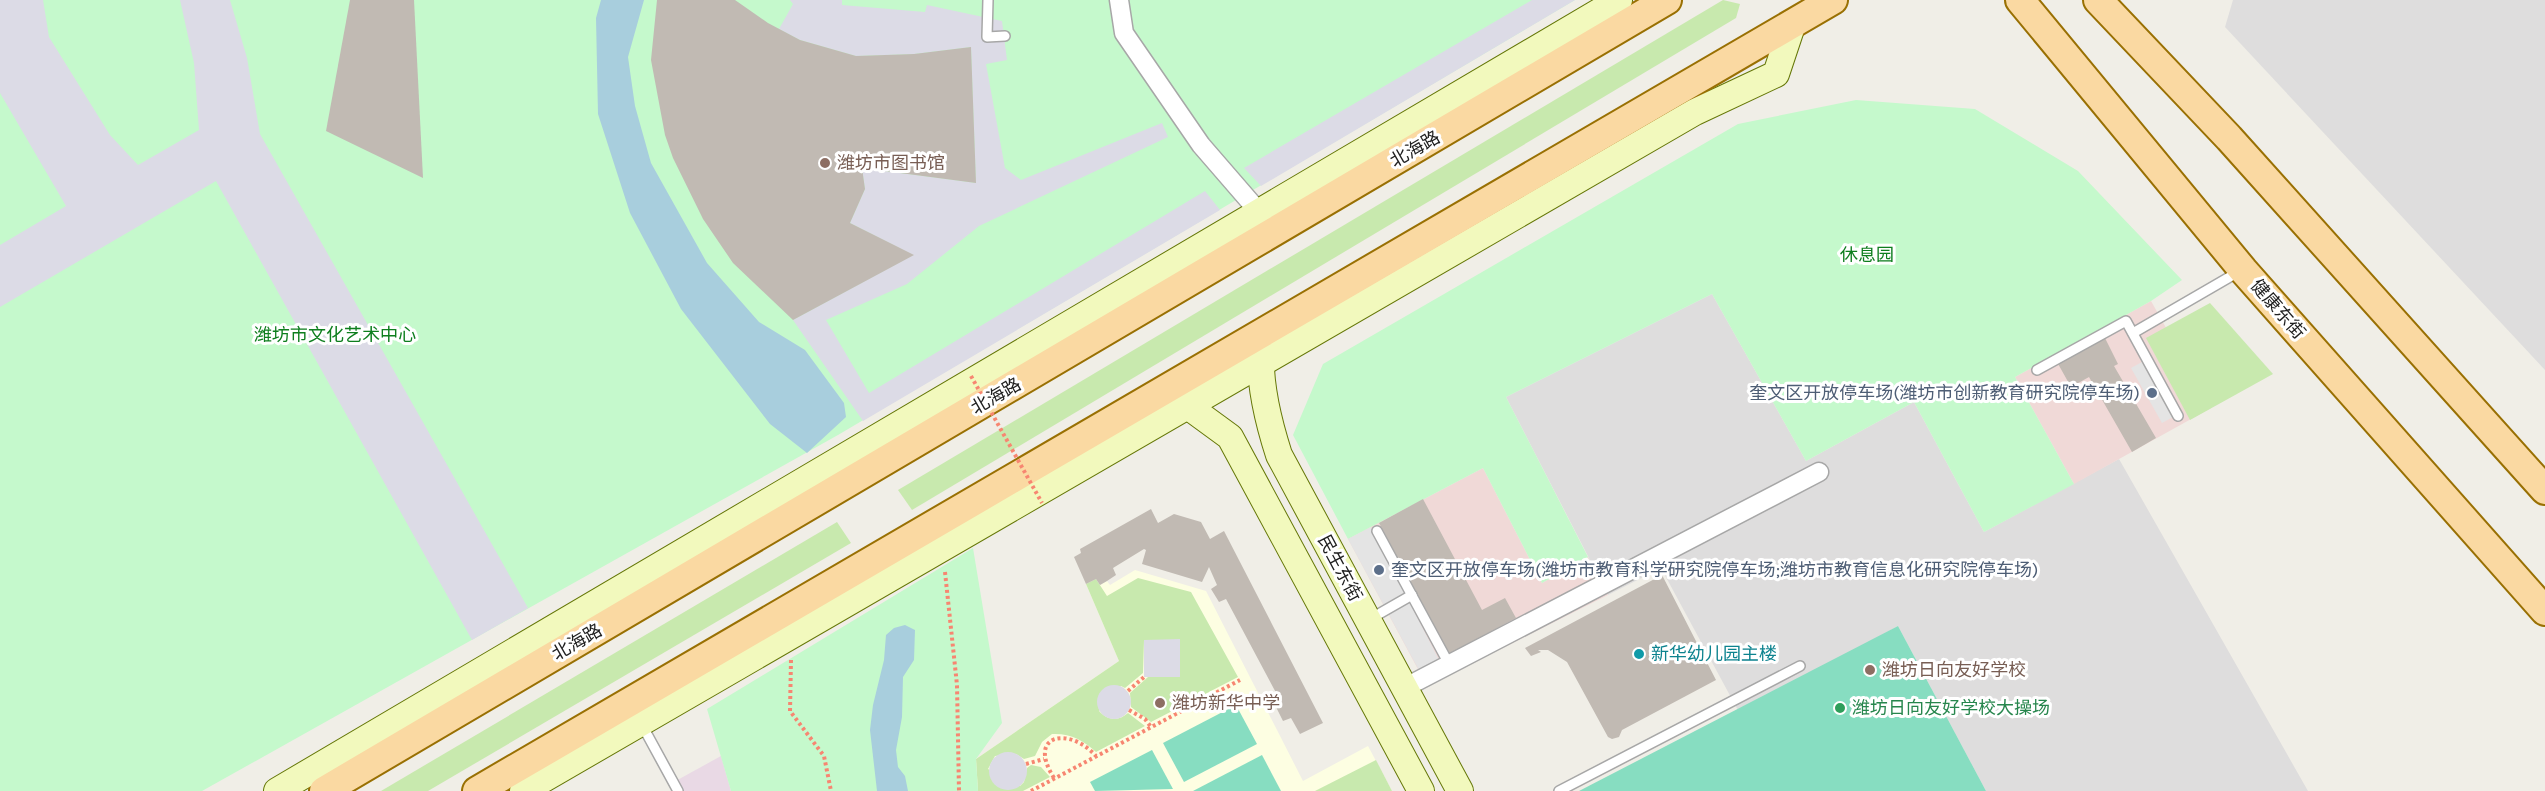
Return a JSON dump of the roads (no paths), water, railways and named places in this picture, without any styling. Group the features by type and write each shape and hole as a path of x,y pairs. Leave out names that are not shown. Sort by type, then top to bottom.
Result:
{"main road":[{"name":"北海路","path":"324,791 1617,11 1667,0"},
{"path":"477,791 789,623 1158,393 1833,0"},
{"name":"健康东街","path":"2020,0 2243,270 2545,611"},
{"path":"2098,0 2237,147 2545,490"}],"street":[{"path":"1119,0 1124,33 1202,145 1259,212"},
{"path":"523,791 641,723 789,623 1189,407 1695,112 1776,74 1793,23"},
{"path":"1681,87 1695,112"},
{"name":"北海路","path":"277,791 1259,212 1352,172"},
{"name":"民生东街","path":"1261,332 1260,366 1269,423 1279,455 1460,791"},
{"name":"民生东街","path":"1158,393 1189,407 1230,437 1422,791"},
{"path":"1404,688 1819,472"}],"lane":[{"path":"988,0 987,37 1005,36"},
{"path":"2133,333 2243,270"},
{"path":"2037,370 2126,321 2178,416"},
{"path":"1377,531 1449,664"},
{"path":"1368,620 1412,595"},
{"path":"1560,791 1800,666"},
{"path":"641,723 678,791"}],"water":[{"path":"601,0 644,0 628,57 635,106 651,163 707,263 759,322 805,350 844,403 846,417 807,453 770,424 681,309 630,213 598,114 596,18"},
{"path":"905,625 915,630 914,660 903,677 902,717 896,750 898,767 905,776 908,791 877,791 870,730 873,705 884,660 886,635 894,628"}],"place":[{"name":"潍坊市图书馆","path":"825,163"},
{"name":"奎文区开放停车场(潍坊市创新教育研究院停车场)","path":"2152,393"},
{"name":"奎文区开放停车场(潍坊市教育科学研究院停车场;潍坊市教育信息化研究院停车场)","path":"1379,570"},
{"name":"新华幼儿园主楼","path":"1639,654"},
{"name":"潍坊日向友好学校","path":"1870,670"},
{"name":"潍坊新华中学","path":"1160,703"},
{"name":"潍坊日向友好学校大操场","path":"1840,708"}],"park label":[{"name":"休息园","path":"1867,255"},
{"name":"潍坊市文化艺术中心","path":"335,335"}]}
